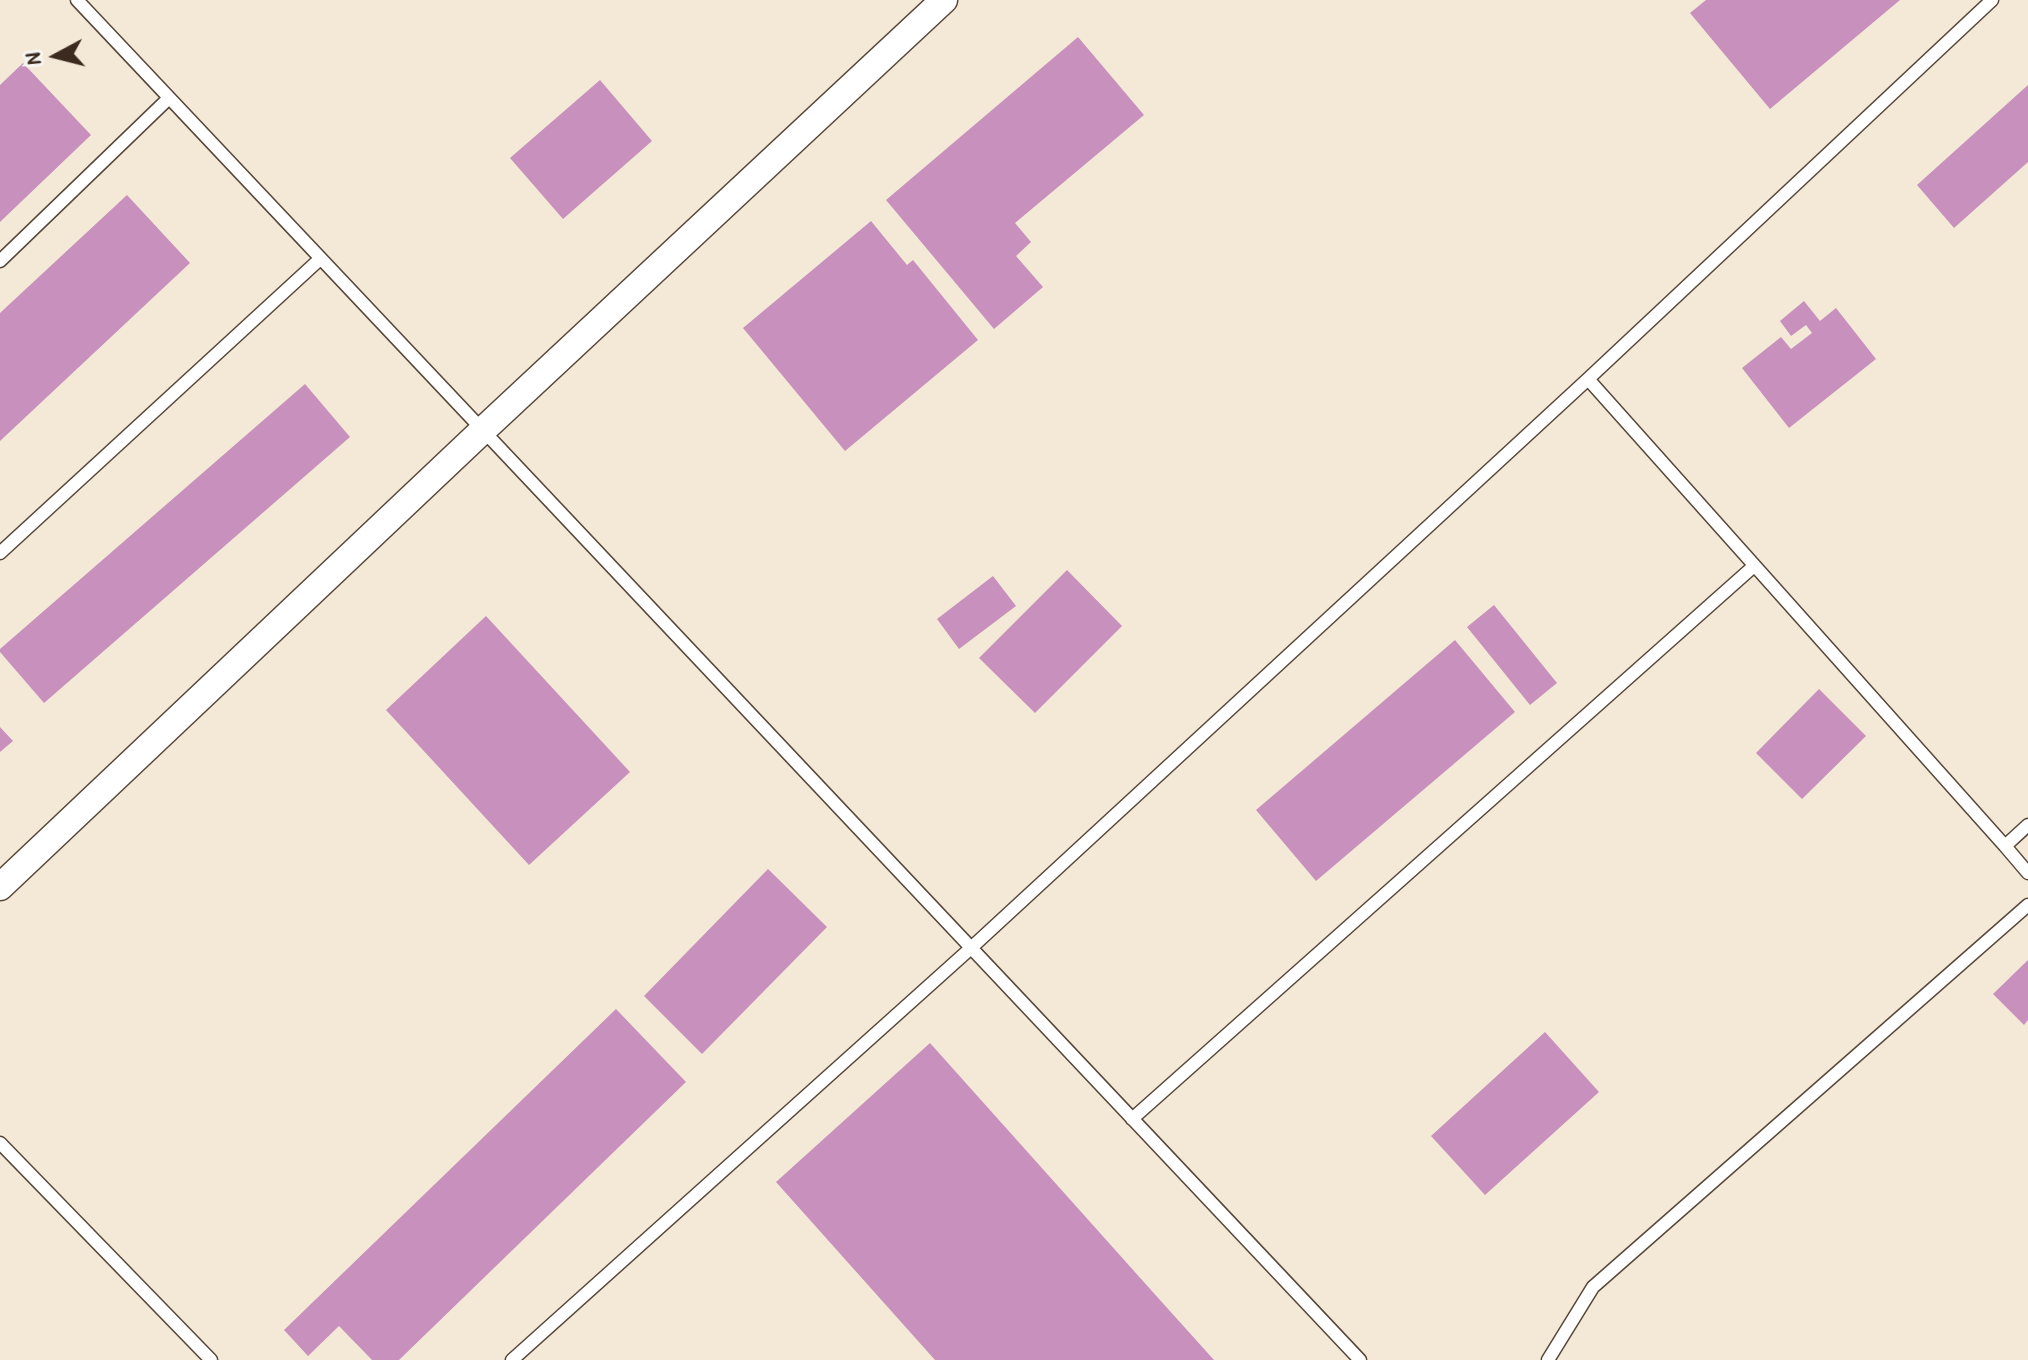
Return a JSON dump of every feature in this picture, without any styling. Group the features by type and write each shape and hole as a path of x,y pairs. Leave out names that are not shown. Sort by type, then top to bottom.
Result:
{"street":[{"path":"0,887 944,0"}],"lane":[{"path":"77,0 1360,1360"},
{"path":"512,1360 971,948 1588,379 1992,0"},
{"path":"0,261 169,98"},
{"path":"0,553 320,259"},
{"path":"1588,379 2028,873"},
{"path":"1132,1119 1754,566"},
{"path":"2005,846 2028,825"},
{"path":"1548,1360 1593,1287 2028,905"},
{"path":"0,1143 211,1360"}],"building":[{"path":"1706,0 1900,0 1770,109 1690,13"},
{"path":"1078,37 1144,115 1015,223 1031,242 1016,256 1043,287 994,329 886,200"},
{"path":"23,63 91,135 0,222 0,85"},
{"path":"600,80 652,141 563,219 510,158"},
{"path":"2028,85 2028,162 1954,228 1917,185"},
{"path":"127,195 190,263 0,441 0,313"},
{"path":"871,221 907,265 913,260 978,340 845,451 743,328"},
{"path":"1804,301 1820,321 1836,308 1876,359 1789,428 1742,368 1781,337 1791,349 1812,333 1806,325 1791,336 1780,321"},
{"path":"305,384 350,437 44,703 0,649"},
{"path":"1067,570 1122,626 1035,713 979,658"},
{"path":"993,576 1016,606 959,649 937,619"},
{"path":"1494,605 1557,683 1530,705 1467,627"},
{"path":"486,616 630,772 529,865 386,710"},
{"path":"1455,640 1515,712 1316,881 1256,810"},
{"path":"1819,689 1866,736 1802,799 1756,753"},
{"path":"0,727 13,741 0,752"},
{"path":"768,869 827,927 702,1054 644,996"},
{"path":"2028,960 2028,1020 2024,1025 1993,994"},
{"path":"616,1009 686,1082 399,1360 372,1360 339,1326 308,1356 284,1330"},
{"path":"1545,1032 1599,1092 1485,1195 1431,1136"},
{"path":"930,1043 1214,1360 935,1360 776,1182"}]}
